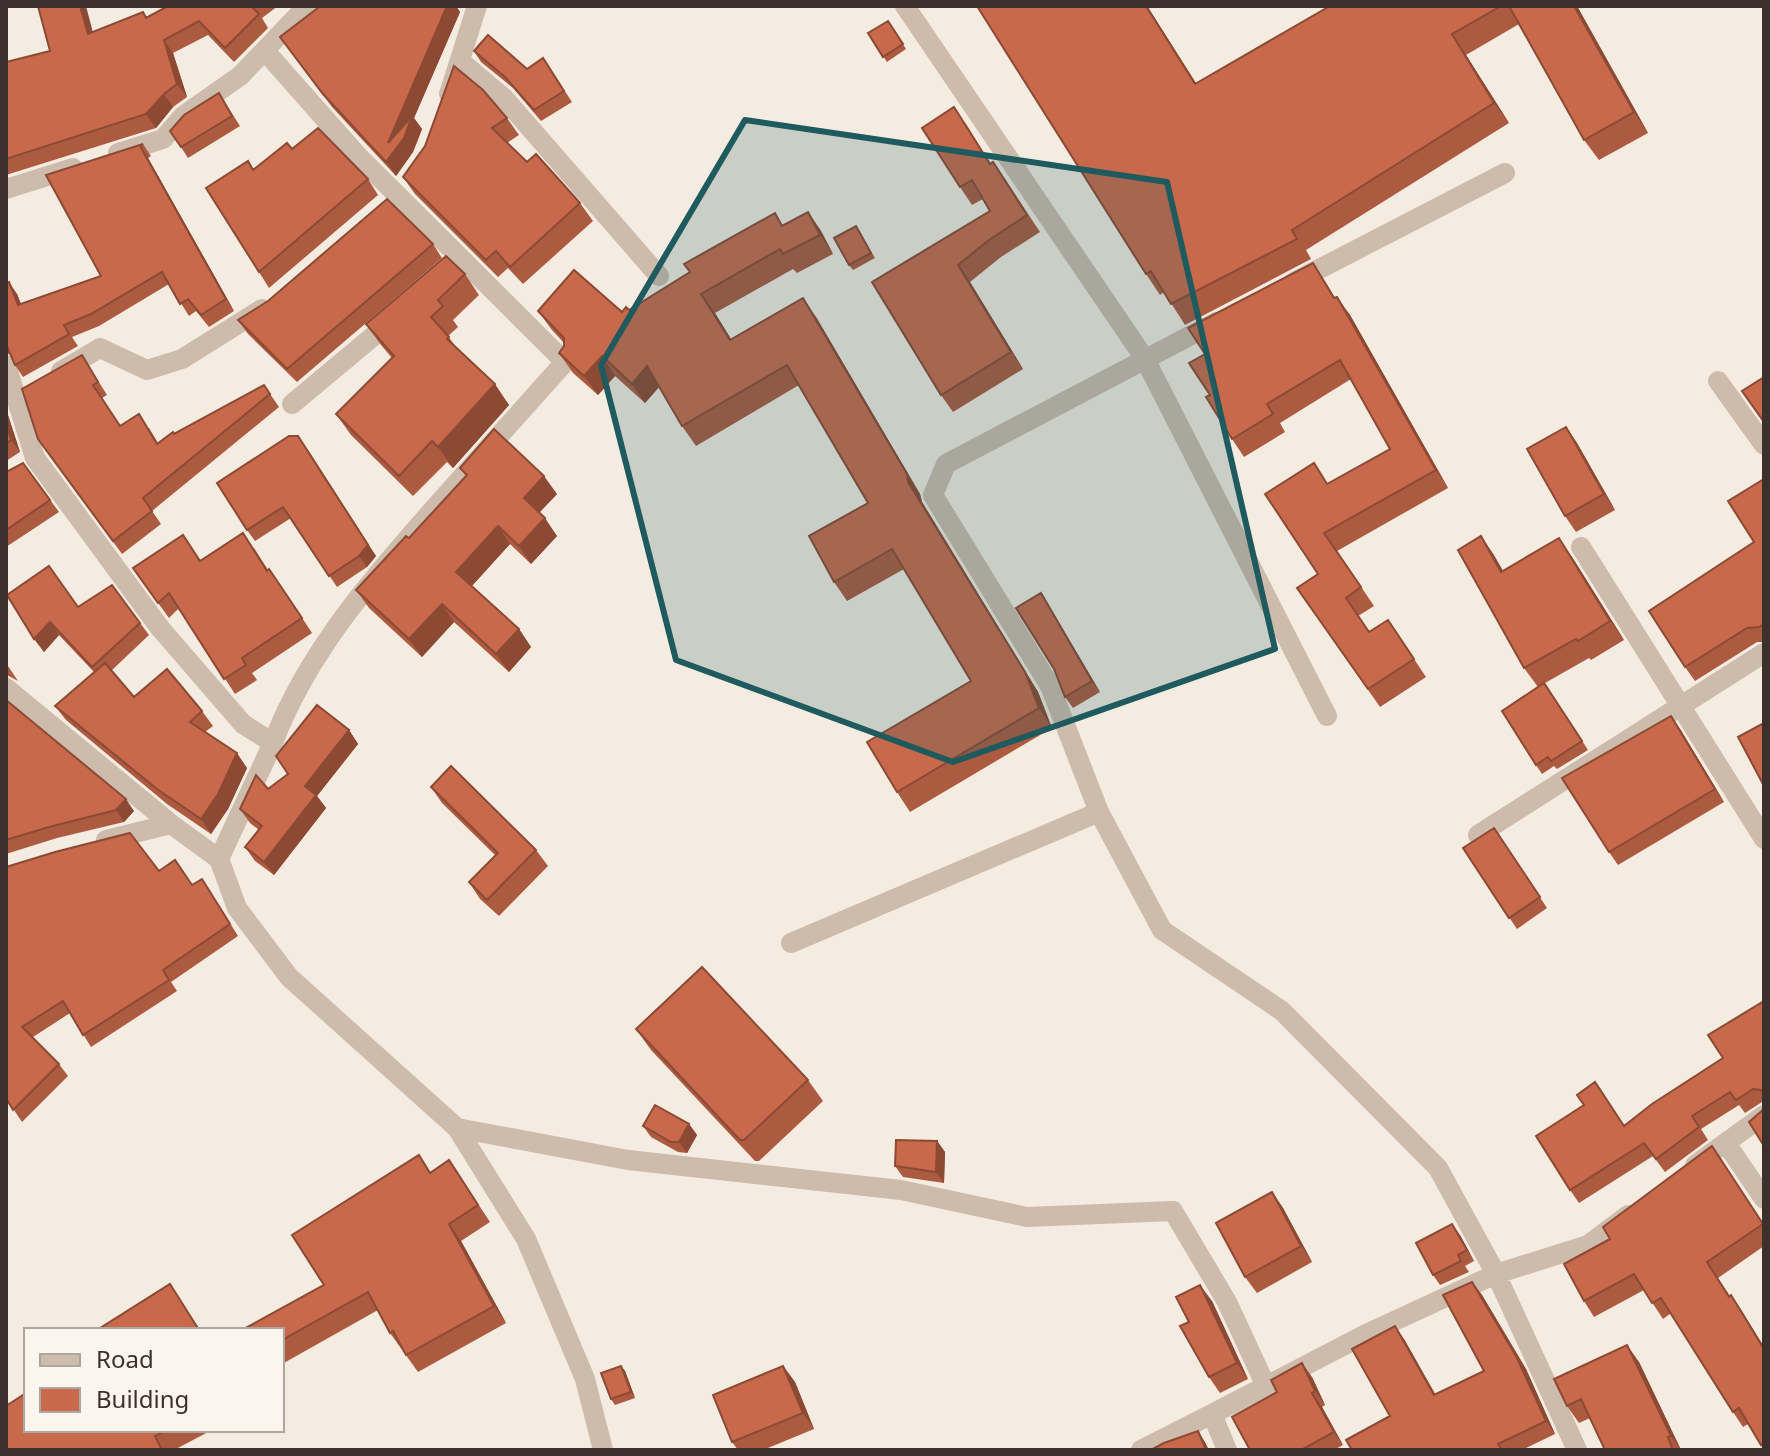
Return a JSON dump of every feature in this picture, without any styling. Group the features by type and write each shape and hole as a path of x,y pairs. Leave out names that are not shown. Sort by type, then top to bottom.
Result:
{"street":[{"path":"6,189 163,139 183,116 240,76 307,6"},
{"path":"442,115 477,6"},
{"path":"905,6 1145,359 1327,716"},
{"path":"219,859 273,743 287,704 309,668 382,568 565,362 455,265 397,194 338,135 265,51"},
{"path":"460,61 504,98 659,276"},
{"path":"1269,295 1505,173"},
{"path":"15,397 100,348 147,370 182,359 281,295"},
{"path":"292,404 415,300"},
{"path":"1228,316 946,464 933,495 1050,686 1099,812 1162,930 1282,1011 1438,1168 1496,1274 1571,1448"},
{"path":"6,365 35,458 160,628 243,724 273,743"},
{"path":"1718,381 1764,445"},
{"path":"16,470 35,458"},
{"path":"1581,547 1764,839"},
{"path":"1478,835 1764,653"},
{"path":"6,688 171,824 219,859 237,908 289,977 457,1128 526,1239 585,1379 603,1450"},
{"path":"791,943 1099,812"},
{"path":"88,844 171,824"},
{"path":"1676,1180 1764,1115"},
{"path":"457,1128 628,1160 901,1190 1027,1217 1173,1211 1227,1302 1266,1386"},
{"path":"1726,1143 1764,1199"},
{"path":"1141,1450 1364,1335 1496,1274 1588,1245 1638,1208"},
{"path":"1212,1414 1227,1450"}],"highlighted area":[{"path":"745,120 1167,182 1275,649 953,762 676,660 601,365"}],"building":[{"path":"38,6 80,6 88,34 143,12 146,18 168,6 251,6 259,14 225,48 199,21 164,40 177,84 146,114 6,159 6,62 50,51"},
{"path":"318,6 447,6 388,143 412,116 404,138 386,162 323,94 280,37"},
{"path":"977,6 1146,6 1195,84 1330,6 1501,6 1452,34 1494,103 1292,230 1297,239 1171,304 1151,271 1146,274"},
{"path":"1509,6 1574,6 1634,112 1584,140"},
{"path":"888,21 903,44 883,57 868,33"},
{"path":"488,35 527,69 543,58 564,91 534,110 505,77 474,51"},
{"path":"454,66 483,90 507,118 492,128 527,162 536,154 580,203 510,267 496,251 486,260 403,177 425,146"},
{"path":"219,93 232,116 181,147 170,131 184,115"},
{"path":"954,107 1027,215 958,265 1011,352 941,395 872,282 990,211 972,180 960,187 922,128"},
{"path":"318,128 368,179 259,272 206,188 248,161 253,170 287,143 292,149"},
{"path":"143,144 140,146 226,299 201,315 188,299 180,304 162,272 91,314 64,325 69,334 15,365 6,344 6,283 9,282 18,305 101,276 46,175"},
{"path":"387,199 433,244 287,369 238,320 268,301"},
{"path":"808,212 820,235 783,254 780,249 701,294 730,340 803,298 907,474 908,482 1025,672 1039,708 897,792 867,742 971,681 892,549 834,582 809,536 868,503 787,365 682,426 647,366 632,384 602,356 584,376 559,353 564,346 564,338 538,311 574,270 622,312 626,307 629,310 690,272 684,264 775,213 782,226"},
{"path":"856,226 871,253 849,265 834,238"},
{"path":"446,256 465,274 438,300 443,306 431,317 449,337 447,339 495,384 438,447 432,441 399,476 336,414 394,356 366,324"},
{"path":"1313,263 1334,298 1337,297 1436,470 1324,533 1361,587 1346,598 1369,632 1388,620 1414,659 1368,689 1297,588 1318,574 1265,494 1314,463 1327,484 1390,449 1340,360 1267,404 1273,414 1232,439 1206,397 1210,395 1189,363 1205,354 1188,328"},
{"path":"82,355 98,382 93,385 120,426 139,414 157,444 173,432 264,385 270,394 143,498 152,511 113,541 38,439 22,389"},
{"path":"1764,377 1764,422 1742,391"},
{"path":"6,423 11,440 6,444"},
{"path":"1566,427 1604,494 1565,516 1527,449"},
{"path":"494,429 544,476 524,498 545,518 519,546 498,526 456,572 519,629 496,654 442,604 409,639 356,590 467,475 460,468"},
{"path":"289,436 298,436 368,545 359,556 329,576 283,507 247,530 217,483"},
{"path":"23,463 50,500 6,530 6,472"},
{"path":"1764,479 1764,624 1747,628 1685,667 1649,611 1754,542 1728,501"},
{"path":"243,533 302,618 242,658 246,665 224,679 169,593 158,603 133,568 183,535 200,561"},
{"path":"1481,536 1501,572 1559,538 1610,621 1524,668 1458,550"},
{"path":"49,566 78,607 112,585 140,623 92,667 50,622 34,639 7,595"},
{"path":"1041,593 1092,681 1065,697 1054,669 1016,608"},
{"path":"105,663 134,697 167,669 202,711 190,722 237,753 218,794 201,819 157,789 55,706"},
{"path":"1544,683 1582,741 1551,761 1548,757 1536,765 1502,711"},
{"path":"6,700 126,799 116,810 6,840"},
{"path":"317,705 349,730 305,786 316,795 264,862 245,847 262,826 240,809 256,775 268,789 288,774 276,756"},
{"path":"1671,716 1715,789 1609,852 1562,778"},
{"path":"1764,723 1764,786 1738,737"},
{"path":"451,766 536,850 487,900 469,882 498,853 431,787"},
{"path":"1494,828 1540,897 1509,918 1463,848"},
{"path":"130,833 159,871 175,860 192,885 202,879 230,924 163,970 169,980 83,1035 63,1001 22,1027 59,1064 13,1110 6,1098 6,867"},
{"path":"702,967 808,1080 744,1140 740,1140 636,1029"},
{"path":"1764,1001 1764,1093 1753,1089 1736,1100 1730,1092 1692,1116 1699,1127 1656,1159 1644,1143 1570,1190 1536,1136 1584,1105 1577,1095 1595,1082 1624,1126 1723,1058 1708,1035"},
{"path":"655,1105 689,1124 679,1142 671,1142 643,1126"},
{"path":"1764,1109 1764,1146 1749,1122"},
{"path":"896,1140 937,1141 936,1172 895,1166"},
{"path":"1712,1146 1763,1224 1707,1262 1764,1349 1764,1443 1761,1445 1739,1408 1733,1412 1661,1298 1652,1303 1634,1274 1584,1301 1564,1264 1610,1239 1603,1227"},
{"path":"419,1155 430,1173 449,1160 478,1205 449,1224 494,1306 406,1355 368,1292 284,1339 284,1328 246,1328 324,1285 292,1235"},
{"path":"1272,1192 1301,1246 1245,1277 1216,1223"},
{"path":"1452,1224 1467,1250 1458,1255 1461,1261 1433,1275 1416,1243"},
{"path":"1472,1282 1516,1356 1546,1421 1498,1444 1502,1450 1352,1450 1346,1440 1390,1416 1352,1349 1395,1326 1434,1395 1484,1371 1443,1295"},
{"path":"170,1284 198,1328 100,1328"},
{"path":"1200,1285 1237,1363 1209,1377 1180,1326 1189,1322 1176,1297"},
{"path":"1627,1345 1671,1436 1668,1437 1673,1450 1605,1450 1581,1399 1567,1406 1554,1379"},
{"path":"1302,1363 1315,1391 1312,1393 1334,1432 1301,1450 1250,1450 1232,1417 1277,1392 1271,1380"},
{"path":"621,1366 631,1392 611,1399 601,1373"},
{"path":"783,1366 803,1413 732,1442 713,1395"},
{"path":"24,1394 24,1432 163,1432 155,1436 162,1450 6,1450 6,1406"},
{"path":"1198,1431 1206,1450 1151,1450 1164,1443"}]}
